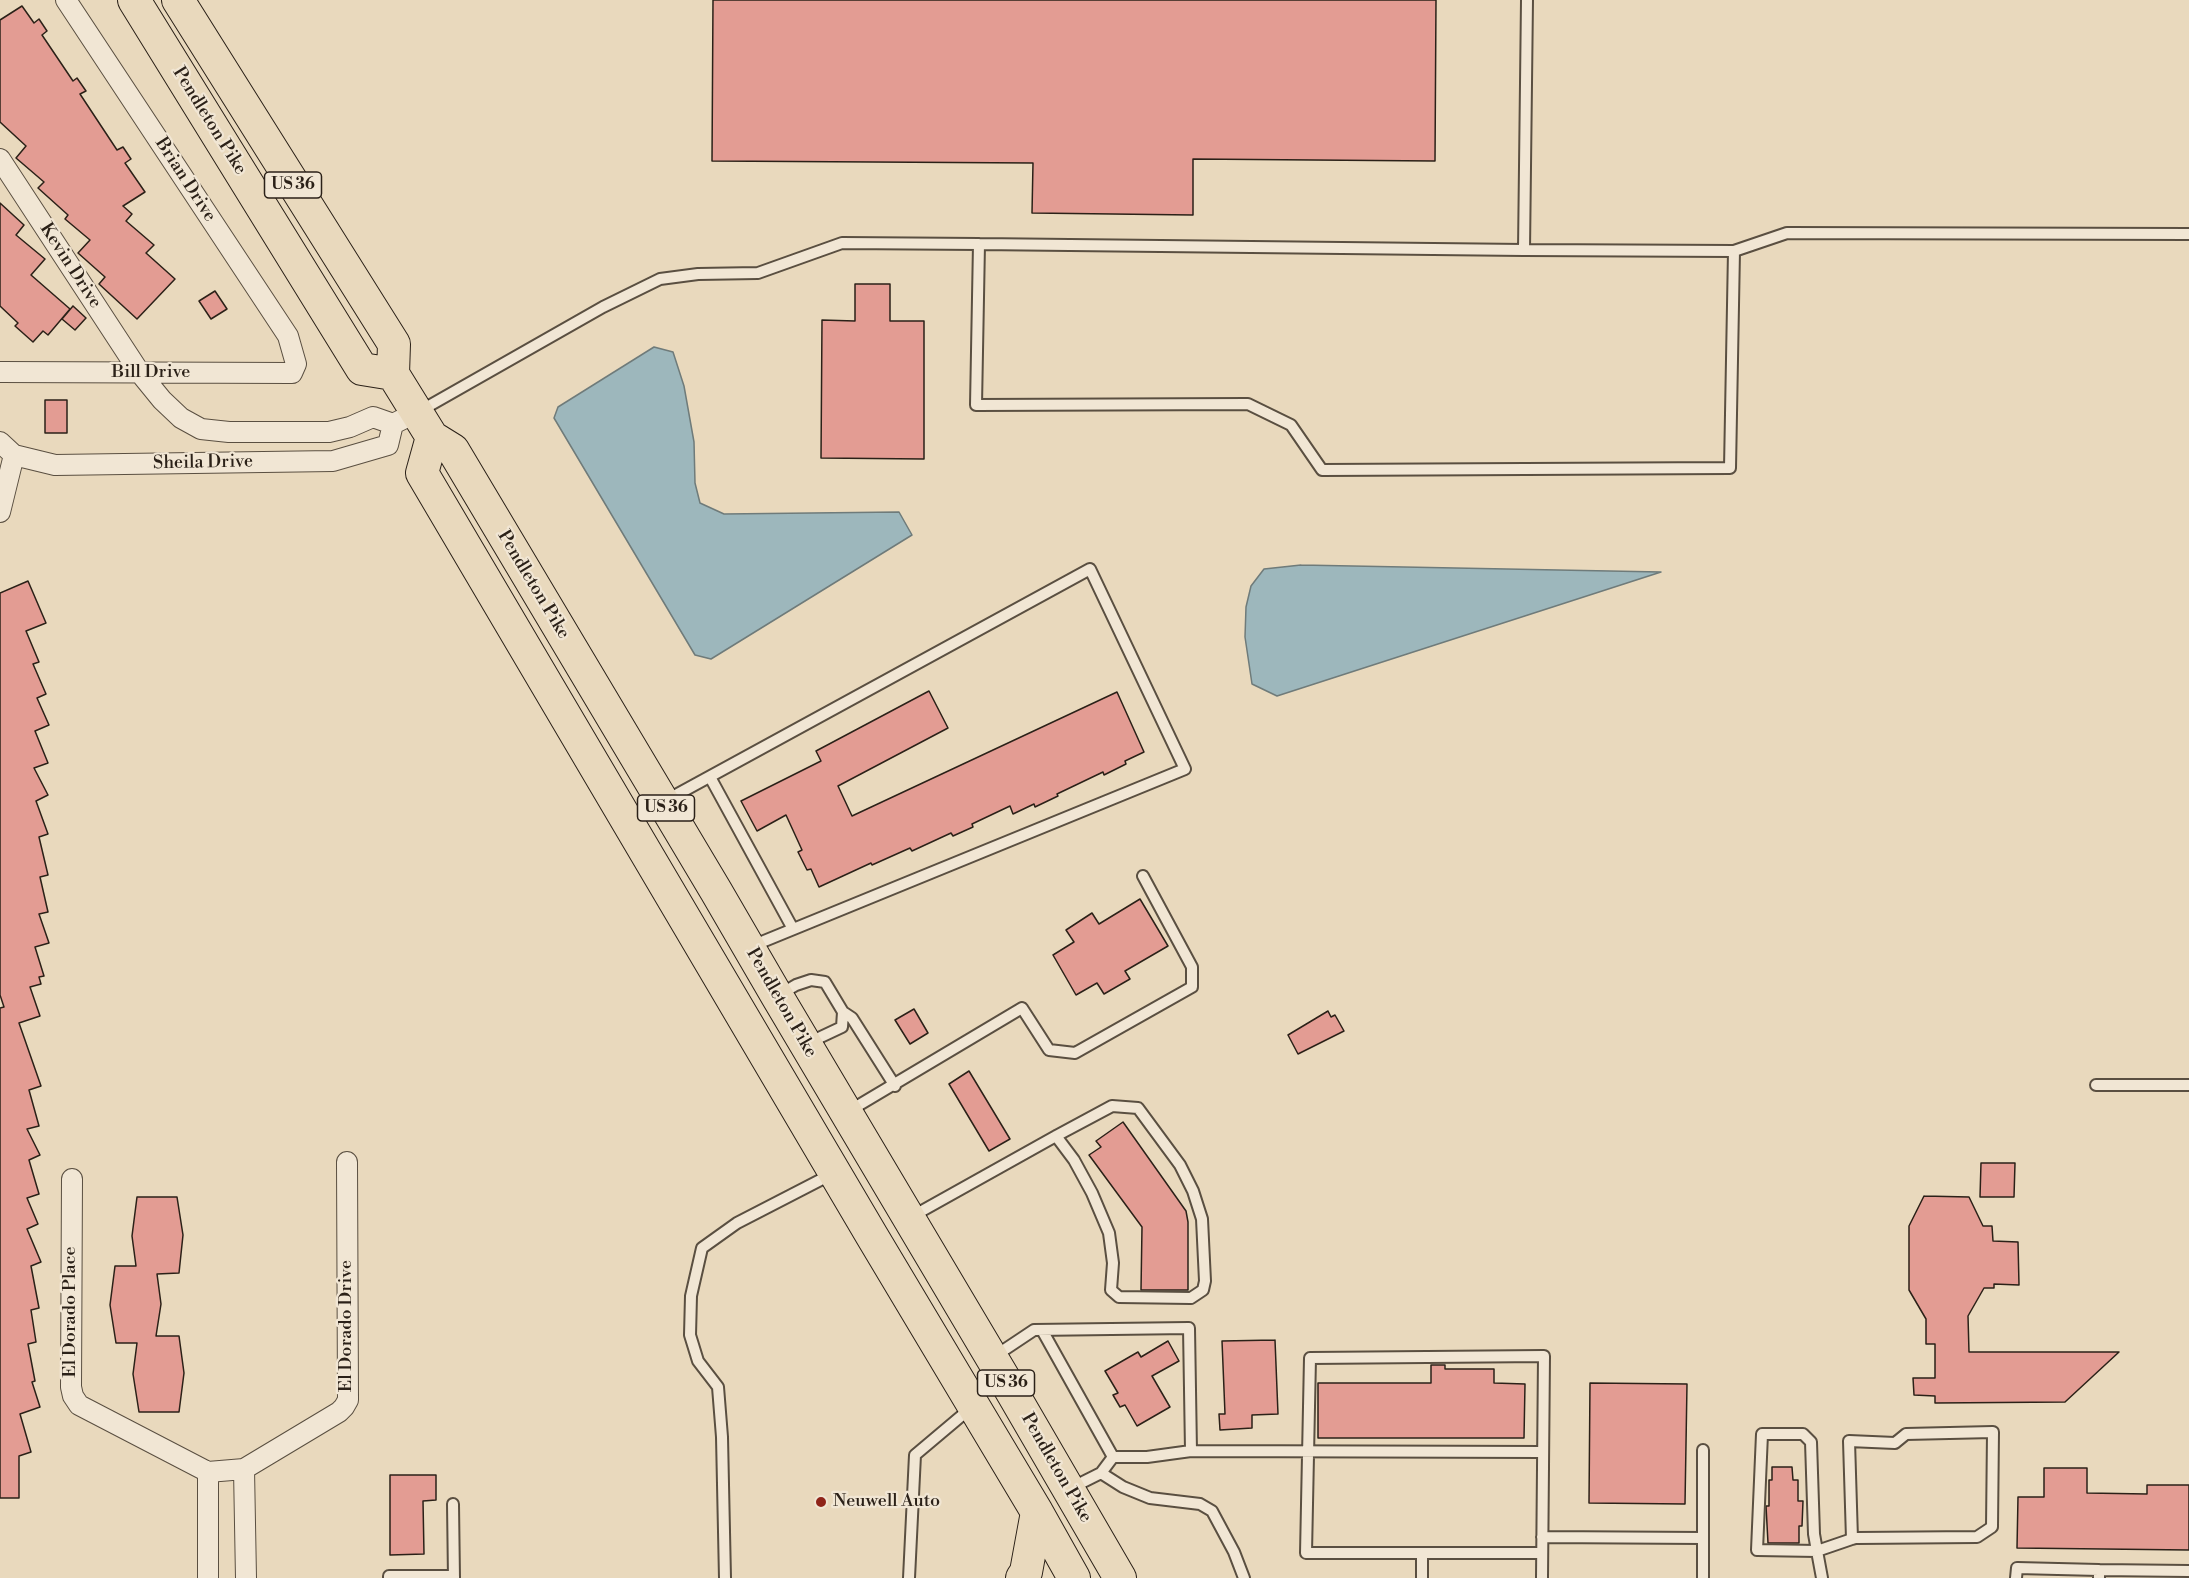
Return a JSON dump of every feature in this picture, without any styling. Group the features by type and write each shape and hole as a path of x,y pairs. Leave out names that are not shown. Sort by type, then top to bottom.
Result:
{"main road":[{"name":"Pendleton Pike","path":"134,0 362,369 393,374"},
{"name":"Pendleton Pike","path":"178,0 394,344 393,374 414,424 453,450 1120,1578"},
{"path":"414,424 422,473 835,1172"},
{"name":"US 36","path":"835,1172 1074,1578"},
{"path":"1022,1578 1026,1572 1037,1512"}],"street":[{"name":"Brian Drive","path":"66,0 288,336 296,364"},
{"name":"Kevin Drive","path":"0,159 140,373"},
{"name":"Bill Drive","path":"0,372 292,373 296,364"},
{"name":"Sheila Drive","path":"140,373 162,400 181,418 201,429 229,432 329,432 350,428 373,417 414,424"},
{"name":"Sheila Drive","path":"7,449 55,465 333,461 388,445 414,424"},
{"path":"0,512 7,449"},
{"name":"El Dorado Drive","path":"244,1469 339,1412 348,1400 347,1162"},
{"name":"El Dorado Place","path":"72,1179 71,1387 73,1396 79,1405 208,1472"},
{"path":"208,1578 208,1472 244,1469 246,1578"}],"lane":[{"path":"1524,250 1527,0"},
{"path":"414,424 603,307 660,279 698,274 758,273 842,243 1734,251 1787,233 2189,234"},
{"path":"979,244 976,405 1248,404 1291,425 1322,470 1730,468 1734,251"},
{"path":"663,802 1090,569 1185,769 749,948"},
{"path":"710,777 793,928"},
{"path":"846,1113 895,1086 1022,1008 1049,1050 1075,1053 1192,987 1192,967 1143,876"},
{"path":"777,996 796,985 811,981 825,982 843,1012 852,1018 895,1086"},
{"path":"805,1045 842,1027 843,1012"},
{"path":"2096,1085 2189,1085"},
{"path":"909,1219 1056,1136 1112,1106 1138,1108 1180,1165 1193,1191 1202,1219 1205,1281 1203,1290 1191,1298 1119,1297 1111,1290 1113,1263 1109,1233 1092,1193 1074,1160 1056,1136"},
{"path":"725,1578 722,1437 718,1387 698,1361 690,1335 691,1296 702,1248 736,1223 835,1172"},
{"path":"992,1358 1034,1330 1189,1328 1191,1451"},
{"path":"1042,1330 1113,1457"},
{"path":"1542,1553 1306,1553 1310,1358 1544,1356 1542,1578"},
{"path":"909,1578 915,1455 973,1406"},
{"path":"1822,1578 1817,1551 1814,1534 1811,1442 1803,1434 1762,1434 1757,1550 1817,1551 1852,1539 1977,1537 1992,1527 1993,1432 1906,1434 1895,1443 1849,1441 1852,1539"},
{"path":"1702,1450 1703,1578"},
{"path":"1113,1457 1147,1457 1191,1451 1543,1452"},
{"path":"1068,1489 1101,1473 1113,1457"},
{"path":"1101,1473 1150,1498 1200,1504 1212,1511 1234,1552 1244,1578"},
{"path":"389,1578 389,1576 454,1577 453,1504"},
{"path":"1542,1537 1703,1538"},
{"path":"1422,1553 1422,1578"},
{"path":"2016,1578 2017,1568 2099,1574 2189,1570"}],"water":[{"path":"654,347 673,352 684,386 694,442 695,483 700,503 724,514 899,512 912,535 711,659 695,655 554,418 558,407"},
{"path":"1301,565 1661,572 1277,696 1252,684 1245,637 1246,607 1251,586 1264,569"}],"building":[{"path":"713,0 1436,0 1435,161 1193,159 1193,215 1032,213 1033,163 712,161"},
{"path":"22,6 34,23 39,19 47,31 42,35 73,81 77,78 86,91 80,94 117,150 123,147 131,159 125,163 145,192 123,206 132,214 126,221 154,245 146,253 175,279 137,319 99,284 105,277 78,253 90,240 65,219 68,215 38,188 44,182 16,158 26,146 0,122 0,20"},
{"path":"0,203 24,225 16,235 45,259 31,275 70,309 48,335 43,331 33,342 15,326 18,323 0,306"},
{"path":"855,284 890,284 890,321 924,321 924,459 821,458 822,320 855,321"},
{"path":"215,291 227,309 211,319 199,301"},
{"path":"73,306 86,318 75,330 62,319"},
{"path":"45,400 67,400 67,433 45,433"},
{"path":"28,581 46,623 26,631 39,662 33,664 46,694 37,698 49,725 35,731 48,763 34,768 48,795 36,801 48,834 39,837 48,875 40,877 48,912 39,914 49,943 35,947 44,976 39,977 41,984 30,987 40,1016 19,1023 41,1086 29,1090 39,1126 27,1129 40,1155 29,1160 39,1194 27,1198 38,1224 27,1229 41,1262 31,1266 39,1308 31,1310 36,1342 28,1344 35,1381 32,1382 40,1407 20,1414 31,1452 19,1456 19,1498 0,1498 0,1008 4,1007 0,995 0,593"},
{"path":"929,691 948,728 838,786 852,816 1117,692 1144,752 1125,761 1126,764 1104,775 1103,772 1035,807 1034,804 1013,814 1010,806 953,836 951,833 912,851 910,848 819,887 811,869 807,870 798,852 802,850 786,815 757,831 741,801 821,761 816,751"},
{"path":"1140,899 1168,946 1125,971 1130,979 1104,994 1097,983 1076,995 1053,955 1074,942 1066,930 1092,913 1099,924"},
{"path":"914,1009 928,1033 910,1044 895,1020"},
{"path":"1328,1011 1331,1017 1335,1015 1344,1031 1298,1054 1288,1035"},
{"path":"969,1071 1010,1139 989,1151 949,1084"},
{"path":"1123,1122 1186,1211 1188,1290 1141,1290 1142,1227 1089,1155 1101,1147 1096,1141"},
{"path":"1981,1163 2015,1163 2014,1197 1980,1197"},
{"path":"1924,1196 1969,1197 1983,1226 1992,1226 1993,1241 2018,1242 2019,1285 1994,1284 1994,1288 1984,1288 1968,1316 1969,1352 2119,1352 2065,1402 1935,1403 1935,1396 1914,1395 1913,1378 1935,1378 1935,1344 1926,1344 1926,1319 1909,1290 1909,1226"},
{"path":"137,1197 177,1197 183,1235 179,1273 157,1274 161,1304 156,1336 179,1336 184,1373 179,1412 139,1412 133,1374 137,1343 116,1343 110,1305 115,1266 136,1266 132,1236"},
{"path":"1275,1340 1278,1414 1252,1415 1252,1428 1220,1430 1219,1414 1225,1414 1222,1341"},
{"path":"1168,1341 1179,1361 1152,1376 1170,1407 1137,1426 1125,1405 1120,1407 1113,1395 1118,1393 1105,1371 1138,1352 1141,1357"},
{"path":"1431,1365 1445,1365 1445,1369 1494,1369 1494,1383 1525,1384 1524,1438 1318,1438 1318,1383 1431,1383"},
{"path":"1590,1383 1687,1384 1685,1504 1589,1503"},
{"path":"1772,1467 1792,1467 1793,1480 1798,1480 1798,1501 1803,1501 1799,1543 1768,1543 1766,1506 1769,1506 1769,1480 1772,1480"},
{"path":"2044,1468 2087,1468 2087,1493 2147,1494 2147,1485 2189,1485 2189,1550 2017,1548 2018,1497 2044,1497"},
{"path":"390,1475 436,1475 436,1500 423,1501 424,1554 390,1555"}],"place":[{"name":"Neuwell Auto","path":"821,1502"}]}
